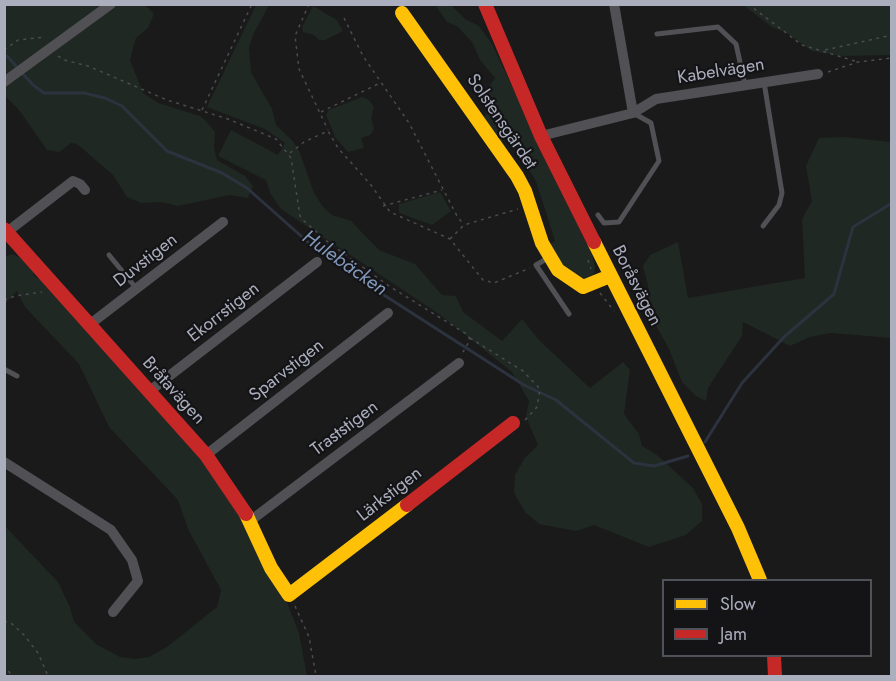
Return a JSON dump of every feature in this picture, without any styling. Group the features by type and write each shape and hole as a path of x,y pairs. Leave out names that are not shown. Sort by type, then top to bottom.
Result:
{"street":[{"path":"4,82 111,4"},
{"name":"Boråsvägen","path":"485,4 541,136 738,528 760,579"},
{"path":"614,4 633,113"},
{"name":"Solstensgärdet","path":"402,13 517,176 530,206 538,233 558,270 577,285 592,285 610,276"},
{"name":"Kabelvägen","path":"541,136 633,113 656,99 818,74"},
{"path":"6,231 73,182 80,184 85,190"},
{"name":"Duvstigen","path":"88,325 137,290 223,222"},
{"name":"Bråtavägen","path":"6,231 88,325 151,390 206,455 250,521 271,568 289,595"},
{"name":"Ekorrstigen","path":"151,390 317,262"},
{"name":"Sparvstigen","path":"206,455 388,313"},
{"name":"Traststigen","path":"250,521 461,358"},
{"name":"Lärkstigen","path":"289,595 513,423"},
{"path":"4,462 111,530 132,560 138,581 113,612"},
{"path":"774,657 775,676"}],"lane":[{"path":"657,34 718,27 736,44 745,85"},
{"path":"763,226 779,205 782,193 764,82"},
{"path":"598,215 604,223 619,222 659,161 651,123 645,117 633,113"},
{"path":"109,255 137,290"},
{"path":"549,257 536,265 569,314"},
{"path":"4,369 17,376"}],"path":[{"path":"201,111 252,4"},
{"path":"309,4 295,36 299,69 338,148 371,185 383,206 396,216 450,239 483,280 488,283 510,278 536,265"},
{"path":"748,4 802,45 858,62"},
{"path":"344,18 363,56 409,123 464,225"},
{"path":"823,51 891,35"},
{"path":"4,50 18,40 41,36 64,60 88,66 167,100 276,139 290,153 300,216 328,242 470,338 524,371 540,389 541,396 530,417 513,423"},
{"path":"818,74 858,62 891,58"},
{"path":"321,112 381,82"},
{"path":"290,153 304,142 328,131"},
{"path":"383,206 443,189"},
{"path":"450,239 464,225 530,206"},
{"path":"317,262 328,242"},
{"path":"4,300 28,293 48,292 64,296"},
{"path":"461,358 470,338"},
{"path":"299,616 312,646 316,676"},
{"path":"4,621 11,623 31,644 48,676"},
{"path":"4,665 12,676"}],"shaded area":[{"path":"4,5 145,5 154,14 148,28 136,38 130,60 143,93 158,103 200,116 206,121 215,132 214,148 217,160 245,176 253,186 248,198 229,195 178,206 161,202 141,203 127,197 113,175 77,144 71,143 59,152 47,150 19,110 5,96"},
{"path":"256,5 269,5 253,35 249,48 251,72 272,109 276,125 293,141 300,153 314,193 324,208 332,215 351,221 379,250 415,264 442,295 456,296 463,312 502,341 522,319 539,340 590,388 623,362 630,370 624,414 639,434 642,446 657,455 693,488 702,504 702,521 686,535 649,547 594,525 576,531 539,524 525,512 514,493 515,475 524,459 538,445 526,417 529,401 512,372 439,314 281,209 270,193 266,180 218,156 231,130 278,155 285,143 265,129 207,107"},
{"path":"435,5 451,5 465,19 479,26 492,44 592,255 595,267 593,277 587,281 569,274 549,245 555,241 536,181 508,138 500,142 483,117 491,110 483,95 495,78 480,60 472,42 457,26 447,22"},
{"path":"743,5 891,5 891,55 842,56 812,51 787,33 772,27"},
{"path":"313,6 337,20 343,31 325,40 319,40 314,35 303,32 302,27"},
{"path":"362,97 369,100 374,107 371,118 374,129 370,135 361,138 364,148 348,152 335,137 326,115 329,110"},
{"path":"844,137 891,142 891,338 831,333 810,337 790,346 743,322 742,336 708,388 706,401 696,396 682,382 669,349 648,311 649,290 643,266 650,255 678,242 688,298 805,278 802,219 812,201 806,166 819,138"},
{"path":"440,192 451,211 432,225 399,213 399,204"},
{"path":"12,254 32,265 34,276 46,282 201,457 244,518 288,605 299,633 307,676 5,676 4,525 58,582 70,607 74,622 96,644 120,657 134,659 149,657 167,647 217,607 221,590 188,529 178,500 109,427 79,364 25,307 17,291 5,304 5,257"}],"waterway":[{"name":"Hulebäcken","path":"7,56 33,85 44,93 84,93 105,98 122,106 167,151 222,173 247,188 309,243 373,288 524,385 556,400 634,463 654,466 688,456"},
{"name":"Hulebäcken","path":"705,442 742,383 784,337 834,294 853,227 892,203"}],"traffic: slow":[{"path":"402,13 517,176 525,191 542,243 558,270 583,287 610,276"},
{"path":"594,242 738,528 760,579"},
{"path":"246,514 271,568 289,595 407,505"}],"traffic: jam":[{"path":"485,4 541,136 594,242"},
{"path":"4,229 206,455 246,514"},
{"path":"407,505 513,423"},
{"path":"774,657 775,676"}]}
